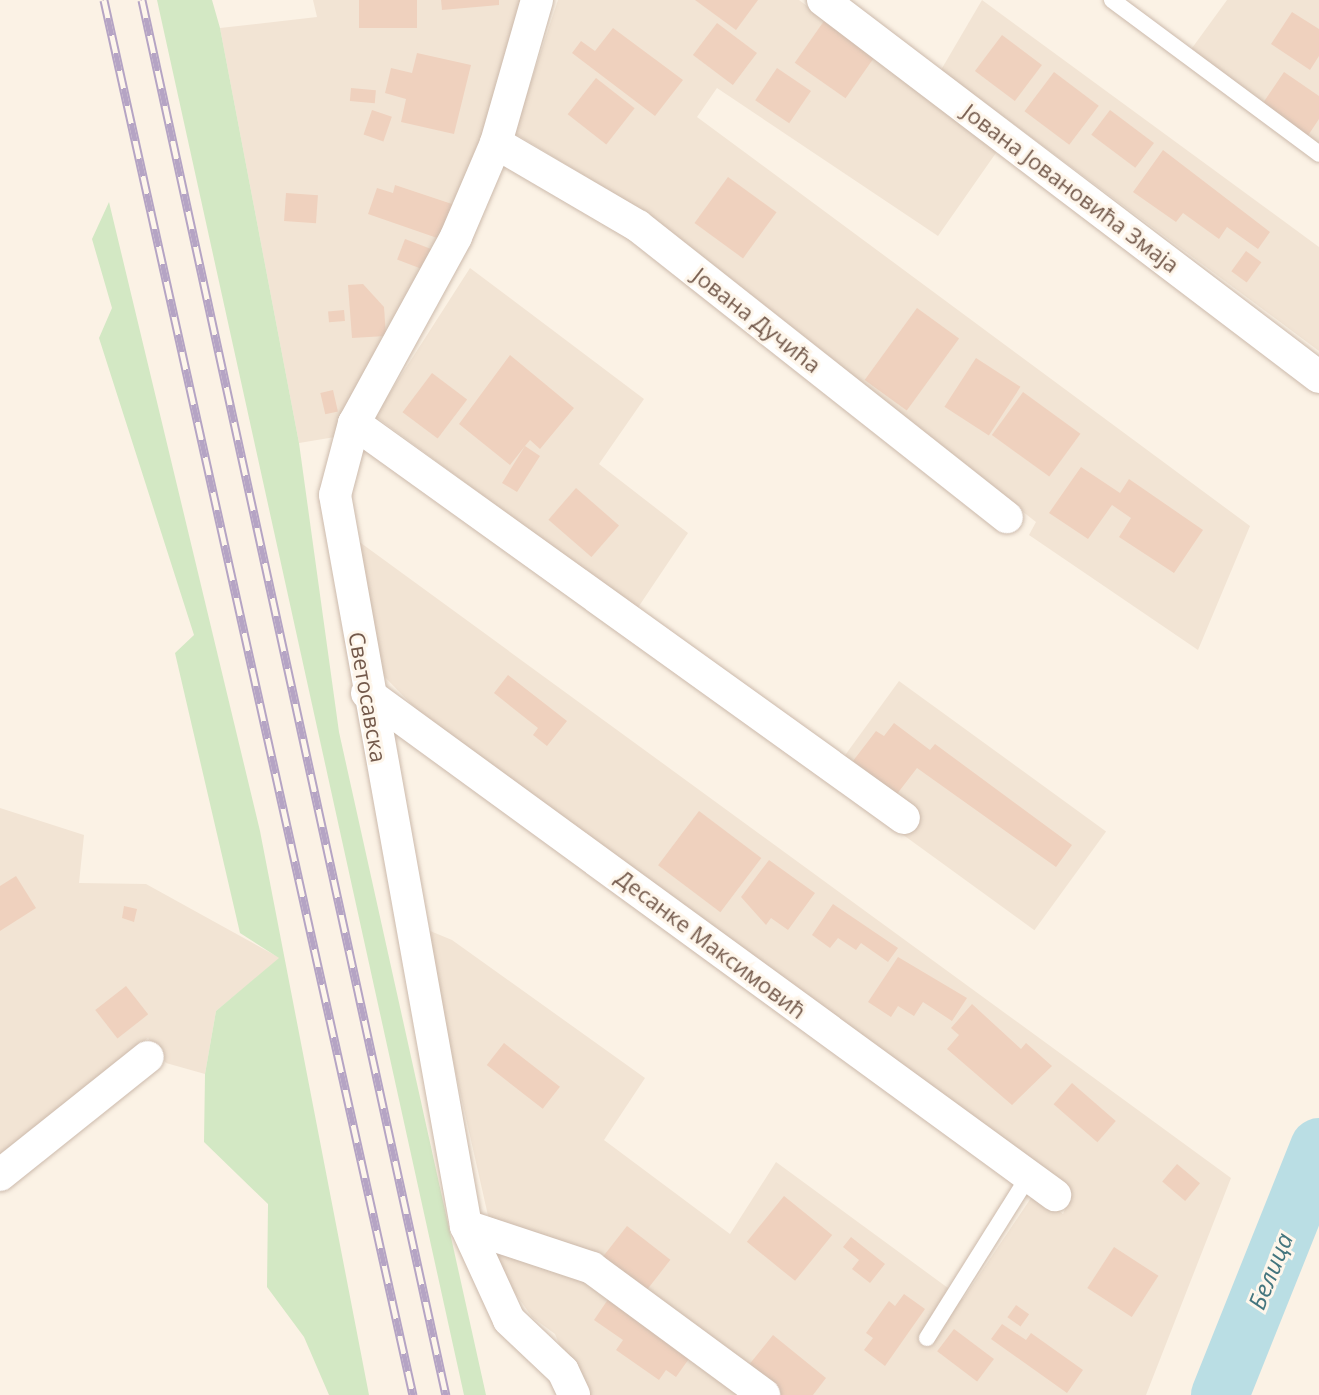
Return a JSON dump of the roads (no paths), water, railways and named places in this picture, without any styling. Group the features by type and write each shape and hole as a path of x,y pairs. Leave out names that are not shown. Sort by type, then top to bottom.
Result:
{"street":[{"name":"Светосавска","path":"537,0 496,143 456,237 354,423 335,495 367,693 466,1226 509,1320 563,1371 574,1395"},
{"name":"Јована Јовановића Змаја","path":"823,0 1319,377"},
{"name":"Јована Дучића","path":"496,143 638,226 1007,517"},
{"path":"354,423 904,818"},
{"name":"Десанке Максимовић","path":"367,693 1026,1180 1055,1195"},
{"path":"0,1175 148,1057"},
{"path":"466,1226 592,1268 764,1395"}],"lane":[{"path":"1112,0 1319,154"},
{"path":"927,1338 1026,1180"}],"waterway":[{"name":"Белица","path":"1220,1395 1319,1147"}],"railway":[{"path":"104,0 413,1395"},
{"path":"142,0 446,1395"}]}
